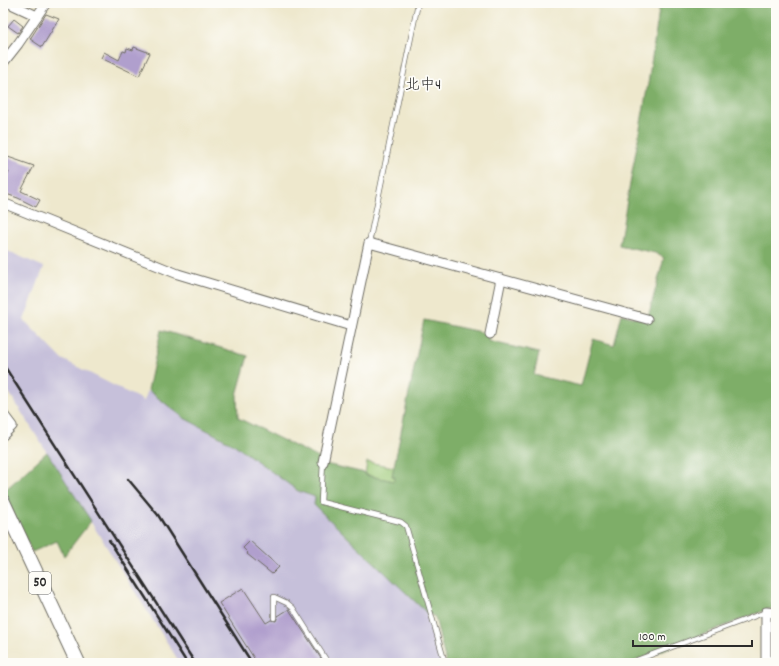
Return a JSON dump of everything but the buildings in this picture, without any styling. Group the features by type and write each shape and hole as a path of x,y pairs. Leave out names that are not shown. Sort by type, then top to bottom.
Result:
{"main road":[{"name":"50","path":"3,502 78,663"}],"street":[{"path":"9,3 37,16"},
{"path":"3,63 46,3"},
{"path":"3,203 178,274 352,326"},
{"path":"323,462 369,243 648,319"},
{"path":"490,334 501,279"},
{"path":"3,414 12,426 3,435"},
{"path":"766,663 766,612 776,613"}],"lane":[{"path":"369,243 418,3"},
{"path":"323,462 321,502 401,522 406,526 444,663"},
{"path":"274,618 274,597 287,603 293,608 328,663"},
{"path":"634,663 637,660 766,612"}],"shaded area":[{"path":"3,249 44,267 24,320 62,359 144,401 148,390 184,418 235,445 298,491 315,497 314,505 427,613 441,663 180,663 3,383"}],"green space":[{"path":"660,3 776,3 776,575 771,604 776,607 630,663 446,663 435,617 427,613 314,505 315,497 298,491 235,445 184,418 148,390 161,330 248,356 237,395 238,418 321,459 321,463 394,481 395,477 392,476 424,320 490,334 488,341 539,353 534,375 581,386 593,339 614,345 622,314 647,321 664,258 655,253 619,245 648,84"},
{"path":"47,452 91,521 64,556 57,541 32,552 3,492"},
{"path":"367,462 394,467 392,476 395,477 394,481 365,475"}],"railway":[{"path":"3,364 195,663"},
{"path":"128,479 158,515 252,663"},
{"path":"109,540 187,663"}],"district":[{"name":"北中4","path":"423,86"}]}
